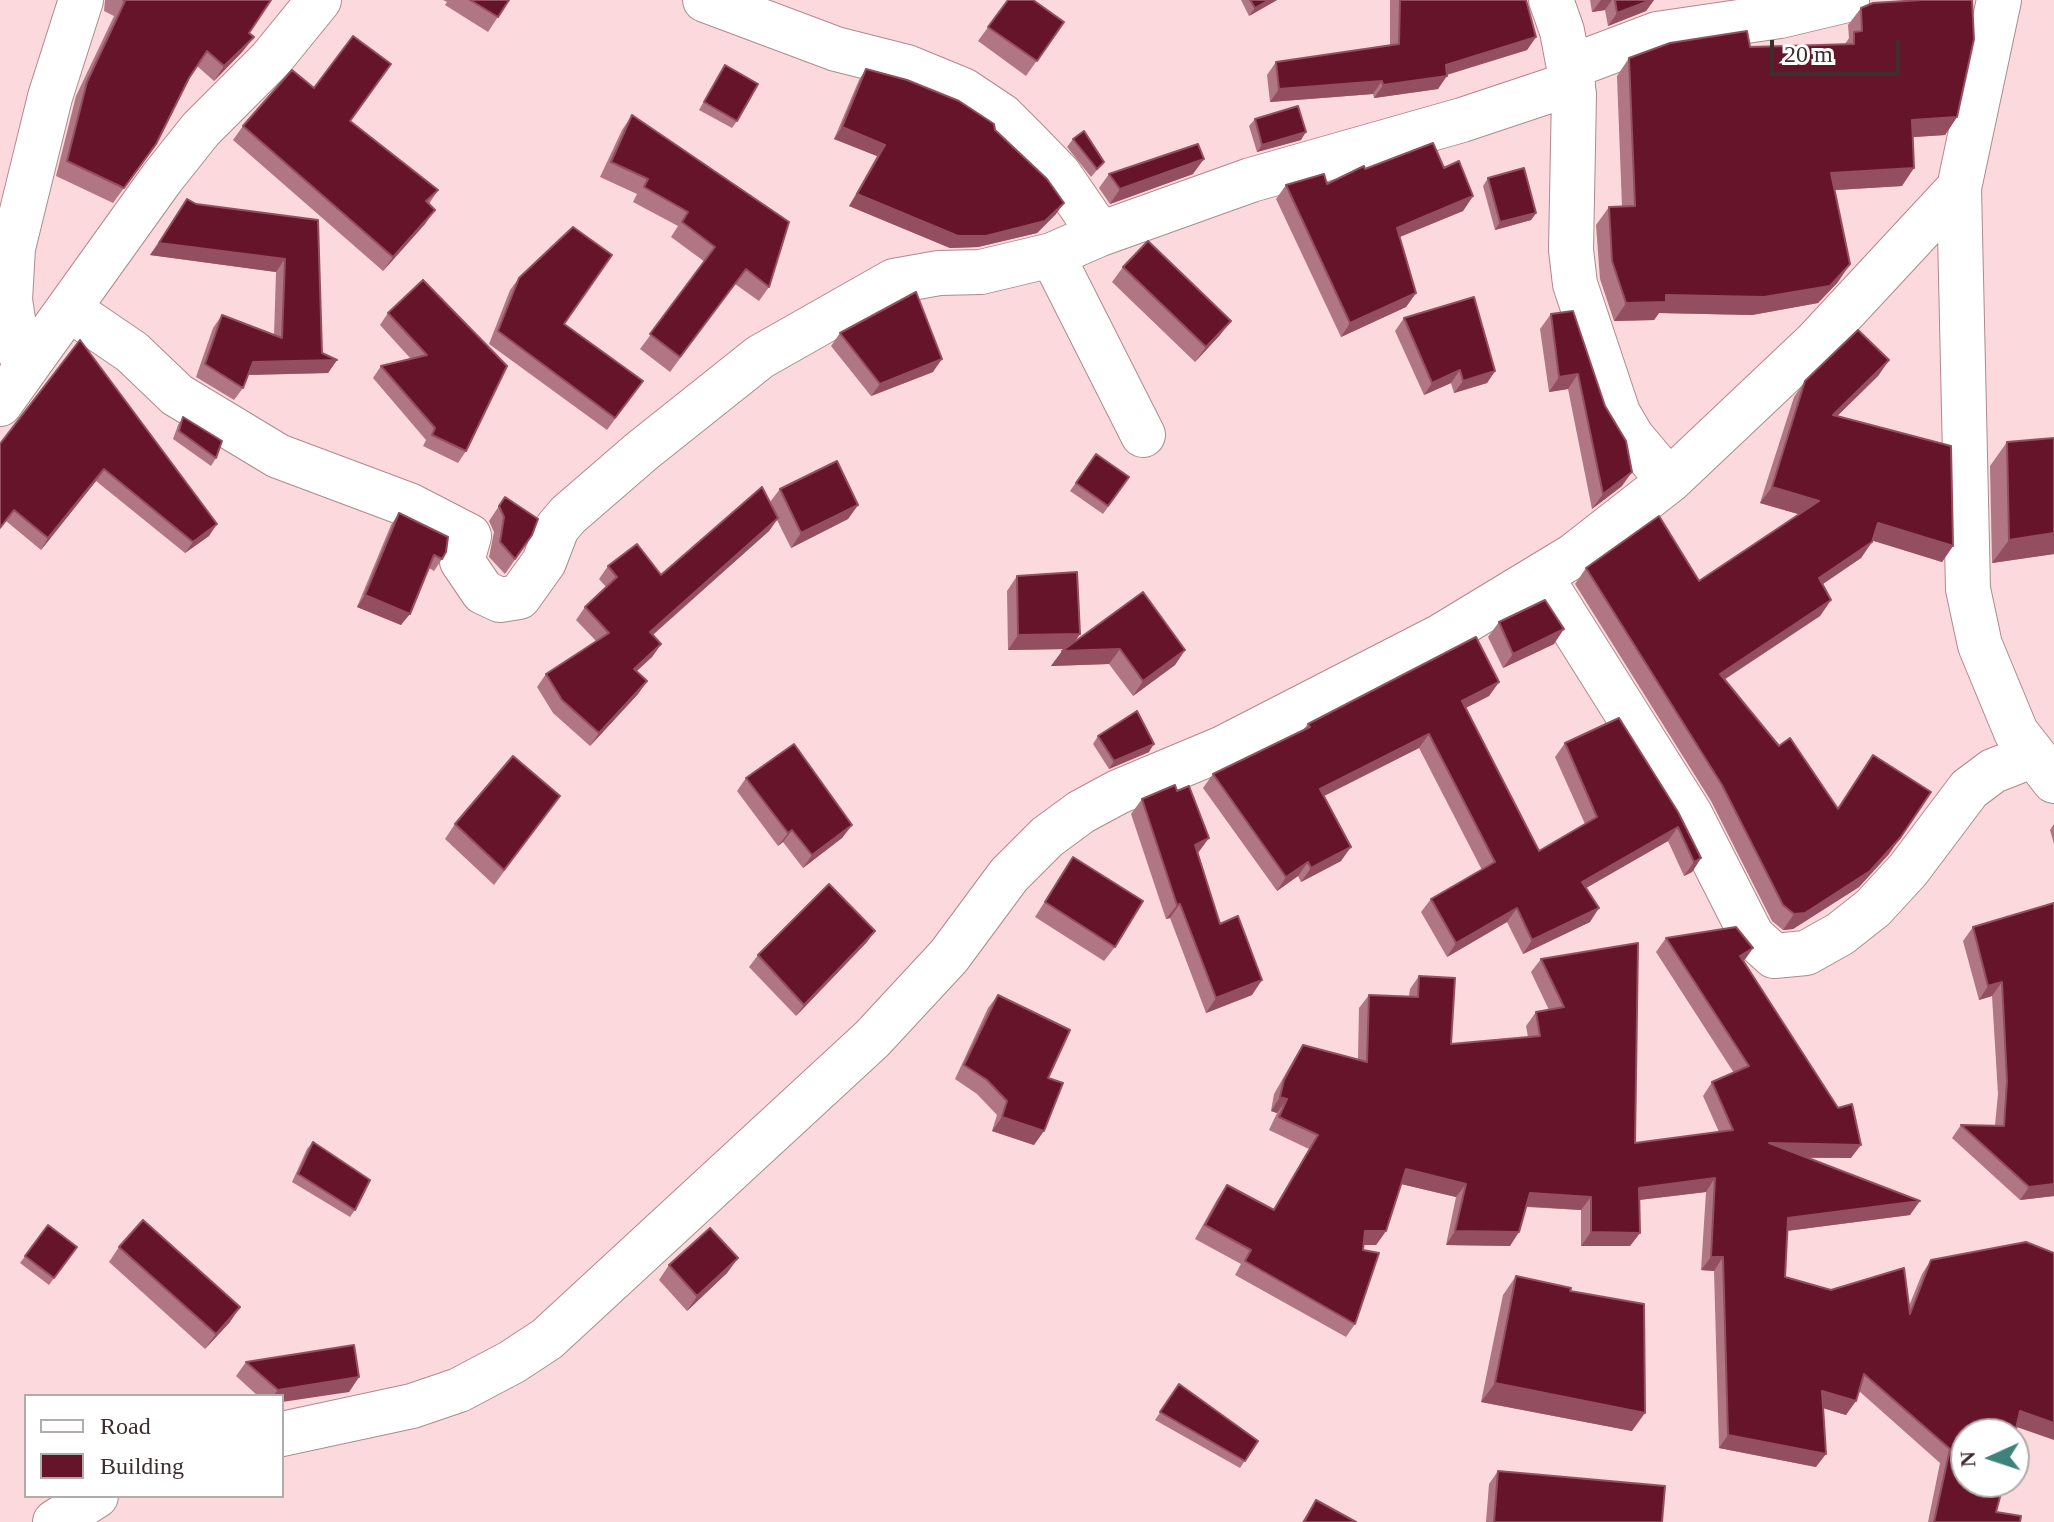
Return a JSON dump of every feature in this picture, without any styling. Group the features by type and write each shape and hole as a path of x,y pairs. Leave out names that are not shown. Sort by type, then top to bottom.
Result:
{"street":[{"path":"26,368 11,311 13,248 50,97 81,0"},
{"path":"0,404 201,129 271,59 319,0"},
{"path":"705,0 803,38 907,67 963,90 1002,116 1059,174 1100,234"},
{"path":"1551,0 1571,75 1571,250 1575,284 1618,413 1632,437 1669,481"},
{"path":"69,309 132,352 177,395 278,456 409,505 469,536 462,561 483,592 500,600 519,597 544,562 557,528 642,451 760,357 894,281 939,273 981,272 1052,255 1100,234 1251,180 1462,120 1571,75 1657,34 1780,16 1847,0"},
{"path":"1999,0 1959,188 1968,589 1980,645 2016,732 2042,768"},
{"path":"284,1434 412,1406 459,1390 535,1347 872,1039 949,956 1009,875 1047,837 1081,812 1118,792 1209,754 1441,636 1541,577 1630,515 1816,342 1959,188"},
{"path":"1052,255 1143,435"},
{"path":"1541,577 1690,814 1752,936 1774,956 1806,953 1862,917 1908,870 1969,789 1993,771 2042,768"},
{"path":"55,1522 93,1498"}],"building":[{"path":"123,0 271,0 249,33 254,37 224,66 207,51 189,78 156,144 124,188 67,161 87,82"},
{"path":"470,0 509,0 498,17"},
{"path":"1008,0 1033,0 1064,22 1037,61 988,27"},
{"path":"1250,0 1269,0 1255,8"},
{"path":"1400,0 1526,0 1536,37 1446,65 1447,76 1383,85 1382,81 1279,89 1276,62 1399,44"},
{"path":"1615,0 1651,0 1617,13"},
{"path":"1972,0 1974,39 1957,117 1912,120 1914,168 1831,173 1850,264 1830,286 1764,297 1666,295 1666,302 1626,303 1612,261 1609,207 1635,206 1629,58 1670,43 1747,31 1750,47 1854,44 1854,32 1862,31 1861,8 1873,3"},
{"path":"353,36 391,64 350,121 438,190 426,201 435,210 393,257 243,126 292,70 314,88"},
{"path":"725,65 758,84 737,121 704,102"},
{"path":"866,69 907,80 959,101 994,124 995,130 1047,179 1064,203 1045,221 986,236 958,236 857,194 885,145 842,127"},
{"path":"1298,106 1306,132 1262,145 1255,119"},
{"path":"632,115 789,222 769,287 746,269 680,357 650,334 715,247 682,222 688,212 644,187 648,179 611,162"},
{"path":"1084,131 1104,162 1097,169 1073,139"},
{"path":"1433,143 1444,168 1459,161 1473,196 1397,228 1416,293 1350,323 1286,185 1324,174 1327,184 1364,166 1365,169"},
{"path":"1198,144 1204,159 1120,189 1109,174"},
{"path":"1524,168 1536,213 1500,222 1488,178"},
{"path":"187,199 196,204 318,220 322,353 337,360 253,362 243,388 205,364 222,315 282,338 285,259 159,243"},
{"path":"573,227 612,255 564,324 643,381 615,418 498,331 519,278"},
{"path":"1148,241 1231,321 1206,347 1123,267"},
{"path":"423,280 507,366 466,451 432,435 435,428 381,366 427,355 388,313"},
{"path":"916,292 942,359 880,384 840,333"},
{"path":"1474,297 1495,371 1463,381 1460,370 1432,383 1404,318"},
{"path":"1573,311 1605,406 1626,441 1632,472 1603,494 1578,374 1559,377 1551,314"},
{"path":"1858,330 1889,360 1833,415 1951,446 1953,546 1878,523 1872,542 1819,578 1831,600 1720,674 1779,746 1790,738 1838,809 1873,755 1931,792 1900,838 1870,871 1805,913 1794,914 1783,905 1722,785 1586,568 1659,516 1699,581 1819,501 1772,487 1805,381"},
{"path":"80,340 217,524 193,542 104,469 48,538 14,510 0,528 0,444"},
{"path":"183,417 222,441 216,458 179,431"},
{"path":"2054,438 2054,533 2009,540 2007,442"},
{"path":"1096,454 1129,477 1108,506 1076,483"},
{"path":"837,461 858,505 801,533 780,489"},
{"path":"762,487 778,518 650,632 661,644 634,669 647,681 599,733 562,700 546,674 609,633 585,607 617,577 608,566 637,544 661,575"},
{"path":"505,497 538,519 532,535 515,559 500,542 504,517 499,506"},
{"path":"399,513 448,537 446,552 442,559 434,555 410,614 365,595"},
{"path":"1077,572 1080,634 1018,635 1017,576"},
{"path":"1143,592 1185,650 1143,681 1120,649 1062,651"},
{"path":"1545,600 1564,629 1513,654 1499,622"},
{"path":"1476,637 1499,682 1462,701 1539,851 1597,817 1565,743 1619,718 1678,812 1701,858 1694,862 1678,827 1582,882 1599,908 1532,940 1517,908 1456,943 1431,899 1495,862 1429,734 1320,789 1351,847 1311,868 1308,862 1286,877 1213,774 1310,727 1308,724"},
{"path":"1137,711 1154,744 1114,761 1098,736"},
{"path":"794,744 852,825 812,855 792,830 788,833 746,778"},
{"path":"513,756 560,796 504,870 455,824"},
{"path":"1175,785 1177,791 1189,786 1209,838 1195,845 1220,924 1238,916 1262,980 1216,998 1180,904 1177,905 1142,799"},
{"path":"1073,857 1143,901 1115,947 1045,902"},
{"path":"829,884 875,931 804,1005 758,955"},
{"path":"2054,903 2054,1184 2029,1187 1961,1125 2004,1126 2007,1081 2002,982 1988,986 1973,927"},
{"path":"1736,927 1753,948 1740,956 1838,1108 1852,1104 1861,1145 1769,1143 1920,1201 1788,1218 1785,1277 1831,1290 1904,1268 1910,1314 1931,1260 2026,1242 2054,1253 2054,1423 2020,1411 2018,1418 1950,1418 1950,1449 1864,1374 1856,1401 1822,1391 1826,1454 1728,1435 1723,1257 1711,1257 1715,1178 1639,1188 1640,1233 1591,1232 1591,1197 1530,1193 1519,1232 1455,1231 1466,1184 1406,1169 1386,1231 1365,1231 1363,1250 1379,1253 1355,1324 1245,1261 1251,1250 1205,1225 1227,1185 1274,1210 1318,1135 1279,1117 1287,1099 1280,1097 1284,1080 1303,1045 1367,1062 1369,995 1418,997 1419,976 1455,978 1451,1044 1540,1036 1536,1012 1564,1007 1541,959 1638,943 1635,1143 1733,1130 1712,1082 1749,1066 1666,938"},
{"path":"998,995 1070,1030 1048,1078 1063,1083 1044,1131 1002,1117 1007,1101 987,1080 964,1065"},
{"path":"313,1142 370,1180 355,1210 298,1174"},
{"path":"143,1220 240,1307 216,1334 119,1247"},
{"path":"48,1225 77,1247 54,1278 25,1256"},
{"path":"710,1228 738,1258 697,1296 669,1265"},
{"path":"1516,1276 1571,1288 1570,1291 1644,1304 1645,1413 1495,1383"},
{"path":"354,1345 359,1377 278,1390 246,1362"},
{"path":"1179,1384 1258,1441 1245,1461 1160,1412"},
{"path":"1950,1449 1950,1498 2000,1498 1996,1512 2021,1516 2020,1522 1934,1522"},
{"path":"1498,1471 1665,1486 1662,1522 1494,1522"},
{"path":"1316,1500 1356,1522 1304,1522"}]}
